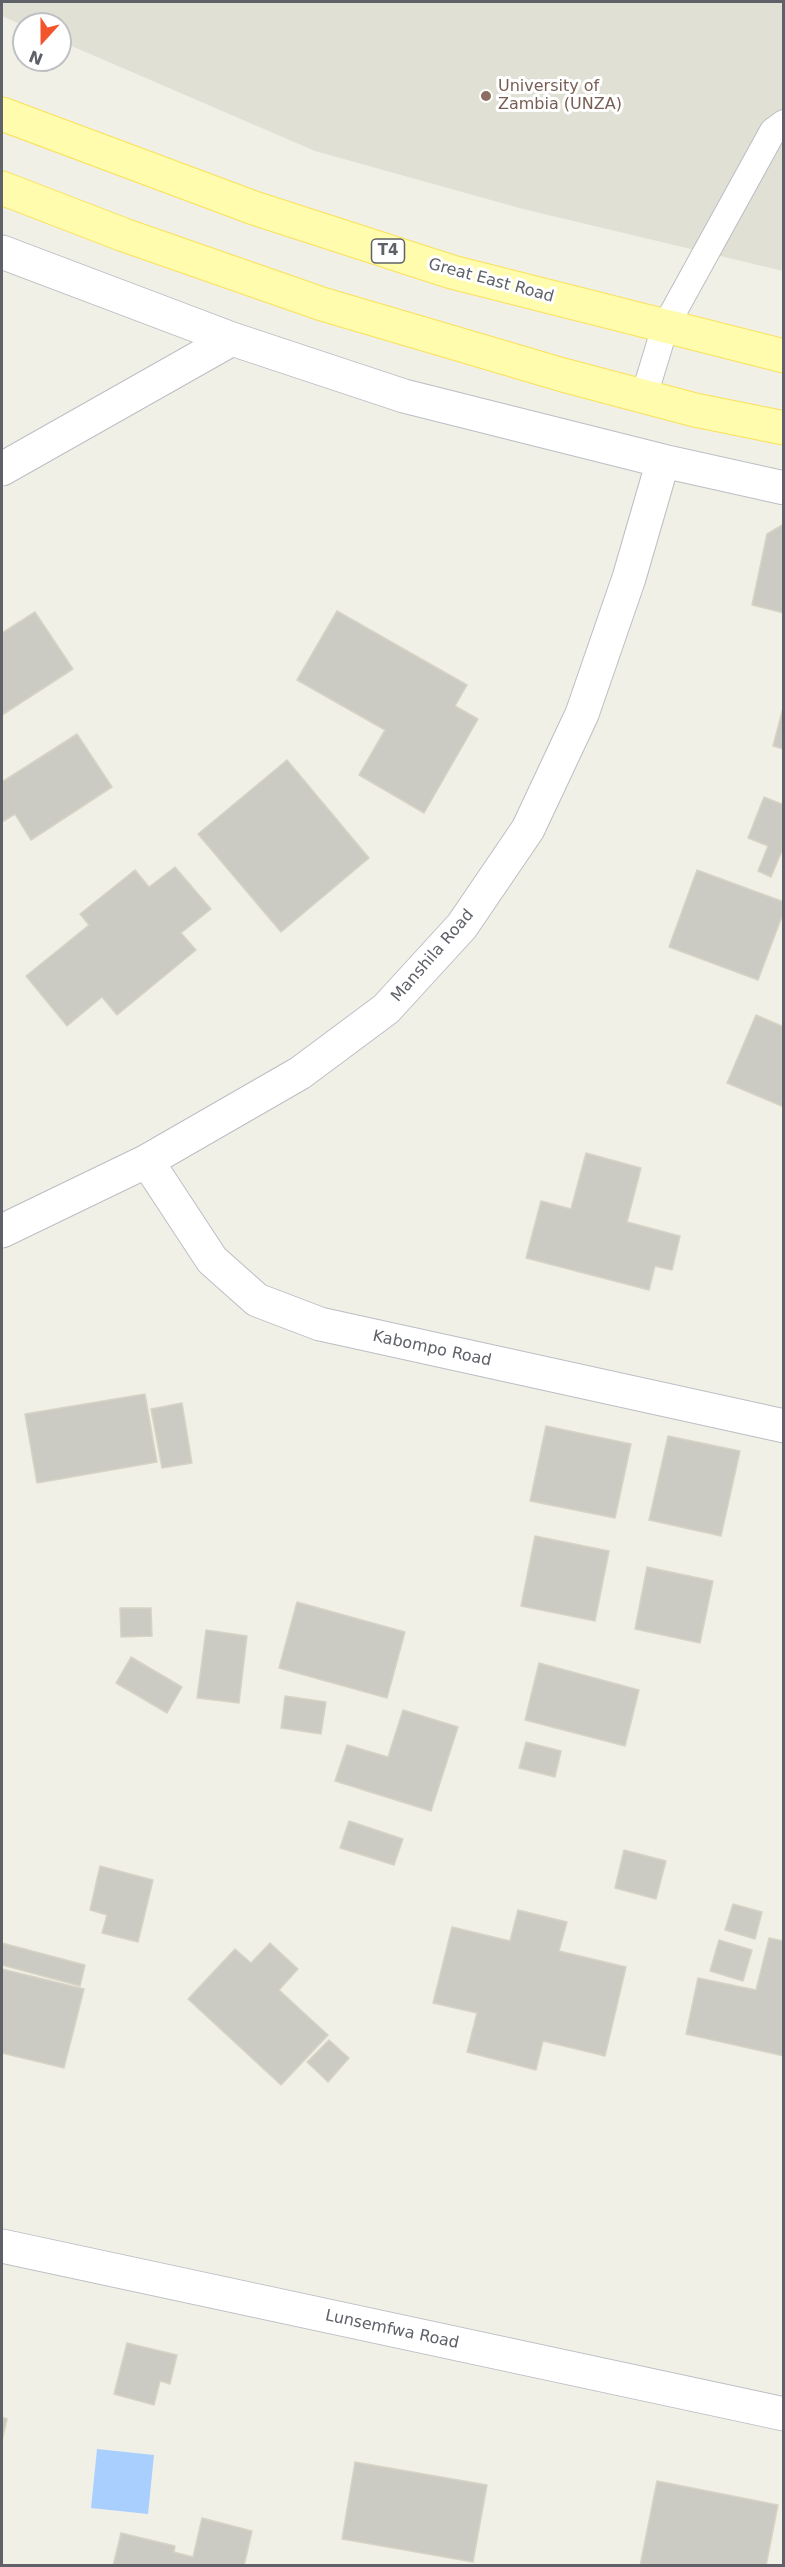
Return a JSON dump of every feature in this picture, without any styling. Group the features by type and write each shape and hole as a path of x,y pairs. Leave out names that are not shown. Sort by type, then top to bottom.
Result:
{"main road":[{"name":"Great East Road","path":"2,114 254,208 430,265 783,356"},
{"path":"2,188 124,235 321,304 695,410 783,428"}],"street":[{"path":"2,252 232,339 404,396 663,461 783,488"},
{"path":"2,469 232,339"},
{"name":"Manshila Road","path":"2,1231 147,1161 300,1073 386,1010 462,926 528,829 582,714 629,578 663,461"},
{"name":"Kabompo Road","path":"147,1161 212,1260 257,1300 320,1324 783,1426"},
{"name":"Lunsemfwa Road","path":"2,2247 783,2414"}],"lane":[{"path":"644,396 665,327 773,131 783,123"}],"shaded area":[{"name":"University of Zambia (UNZA)","path":"2,2 783,2 783,271 523,209 315,151 72,46 72,12 12,12 12,21 2,16"}],"water":[{"path":"97,2449 154,2455 148,2514 91,2508"}],"building":[{"path":"784,524 784,613 752,605 767,534"},
{"path":"337,611 467,685 455,706 478,719 424,813 359,775 385,730 297,680"},
{"path":"35,612 73,669 2,715 2,633"},
{"path":"784,704 784,749 773,746"},
{"path":"77,734 112,787 31,840 15,814 2,822 2,782"},
{"path":"287,760 369,858 281,932 198,834"},
{"path":"764,797 784,805 784,846 771,877 758,871 768,846 748,838"},
{"path":"175,867 211,909 181,933 196,950 117,1015 102,997 67,1026 26,976 89,925 80,914 135,870 149,887"},
{"path":"697,870 784,902 784,911 758,980 669,947"},
{"path":"756,1015 784,1027 784,1107 727,1083"},
{"path":"586,1153 641,1168 627,1222 680,1236 672,1270 655,1266 649,1290 526,1258 541,1201 571,1209"},
{"path":"145,1394 157,1462 37,1483 25,1414"},
{"path":"182,1403 192,1463 162,1468 151,1409"},
{"path":"546,1426 631,1444 615,1518 530,1501"},
{"path":"668,1436 740,1451 721,1536 649,1520"},
{"path":"535,1536 609,1551 595,1621 521,1606"},
{"path":"647,1567 713,1581 700,1643 635,1629"},
{"path":"297,1602 405,1632 387,1698 279,1668"},
{"path":"120,1608 151,1608 152,1636 121,1637"},
{"path":"206,1630 247,1636 239,1703 197,1698"},
{"path":"131,1657 182,1687 167,1713 116,1683"},
{"path":"539,1663 639,1690 625,1746 525,1720"},
{"path":"285,1696 326,1702 321,1734 281,1728"},
{"path":"403,1710 458,1727 431,1811 335,1781 347,1745 388,1757"},
{"path":"526,1742 561,1751 555,1777 519,1768"},
{"path":"349,1821 403,1839 394,1865 340,1848"},
{"path":"624,1850 666,1861 656,1899 615,1888"},
{"path":"100,1866 153,1880 138,1942 102,1933 107,1915 90,1910"},
{"path":"733,1904 762,1912 755,1939 725,1930"},
{"path":"518,1910 567,1922 559,1951 626,1967 605,2056 543,2041 536,2070 467,2052 477,2013 433,2003 452,1927 510,1941"},
{"path":"769,1938 784,1941 784,2056 686,2034 698,1978 756,1990"},
{"path":"719,1940 752,1950 743,1981 710,1971"},
{"path":"2,1943 85,1965 80,1986 2,1965"},
{"path":"270,1943 298,1969 279,1990 328,2035 281,2085 188,1999 235,1949 251,1963"},
{"path":"2,1969 84,1989 64,2068 2,2053"},
{"path":"329,2040 349,2058 328,2082 307,2062"},
{"path":"127,2343 177,2355 170,2384 160,2381 154,2405 114,2394"},
{"path":"2,2417 7,2419 2,2441"},
{"path":"355,2462 487,2485 473,2562 342,2539"},
{"path":"657,2481 778,2505 766,2566 640,2566"},
{"path":"202,2518 252,2531 244,2566 113,2566 121,2533 175,2546 174,2552 193,2557"}],"place":[{"name":"University of Zambia (UNZA)","path":"486,96"}]}
